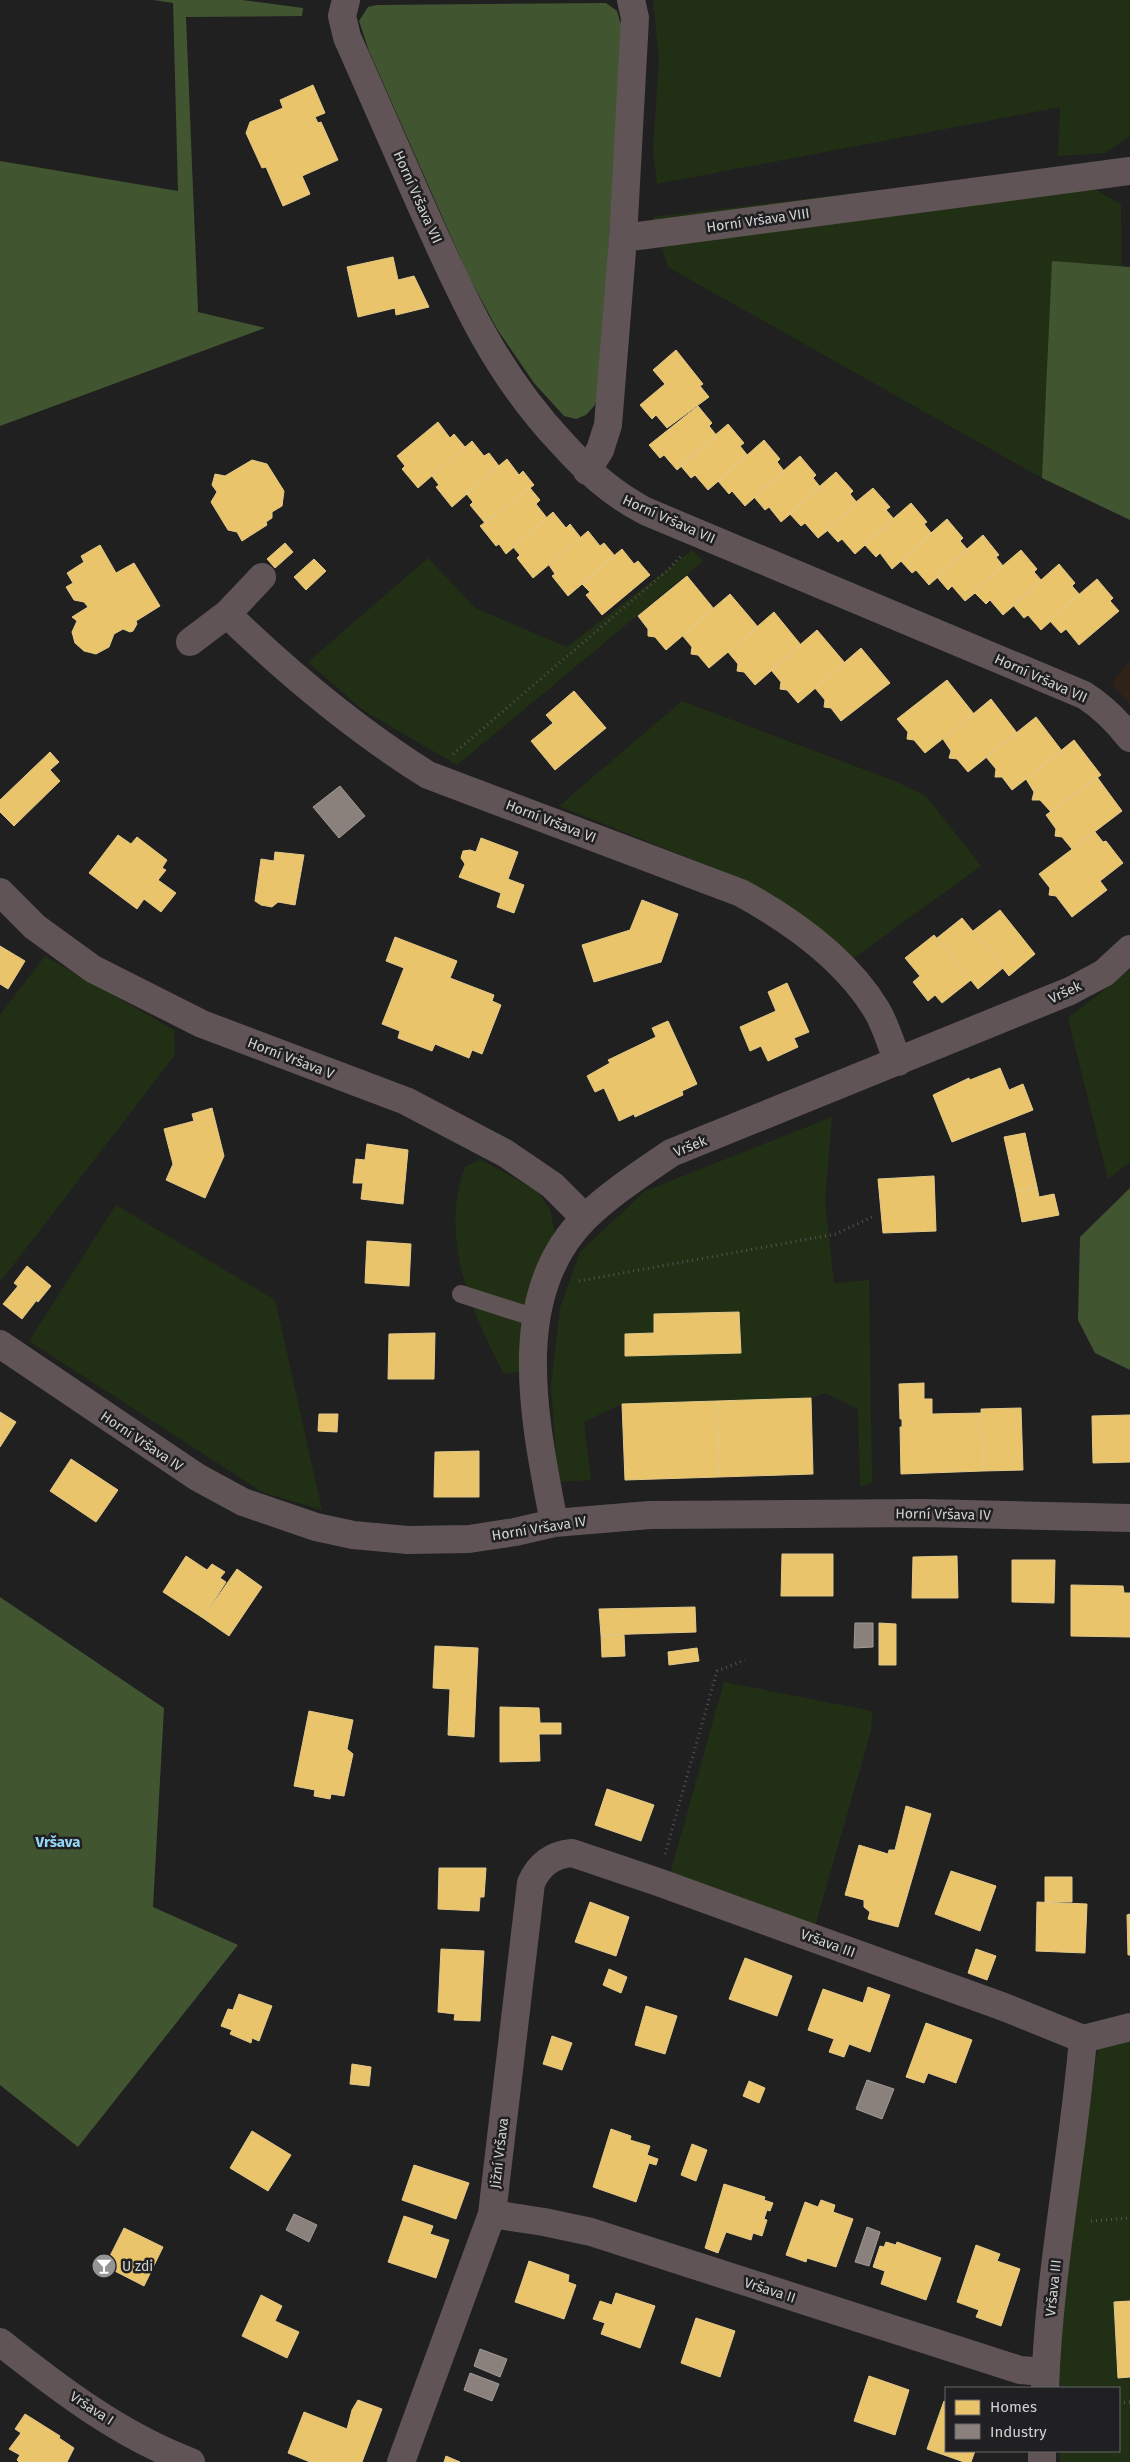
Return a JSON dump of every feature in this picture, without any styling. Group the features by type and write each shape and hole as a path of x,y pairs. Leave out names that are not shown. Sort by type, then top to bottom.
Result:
{"street":[{"name":"Horní Vršava VII","path":"346,0 342,16 347,37 463,300 495,357 513,384 551,432 587,470 626,501 1067,688 1101,706 1116,720 1130,738"},
{"path":"587,470 600,450 608,425 623,238 635,18 631,0"},
{"name":"Horní Vršava VIII","path":"623,238 1130,171"},
{"path":"190,642 227,614 262,577"},
{"name":"Horní Vršava VI","path":"227,614 283,669 338,714 390,752 428,775 741,893 771,909 800,929 846,971 877,1010 898,1062"},
{"name":"Horní Vršava V","path":"0,892 35,927 93,969 202,1024 406,1101 505,1153 552,1185 585,1218"},
{"name":"Vršek","path":"554,1523 540,1453 535,1404 533,1364 536,1318 548,1276 563,1246 585,1218 628,1182 671,1153 1070,991 1104,973 1130,948"},
{"name":"Horní Vršava IV","path":"0,1344 197,1477 243,1502 316,1527 353,1535 408,1540 469,1539 515,1532 554,1523 650,1515 923,1513 1130,1518"},
{"name":"Vršava III","path":"572,1853 1004,2006 1083,2039 1060,2223 1045,2380"},
{"name":"Jižní Vršava","path":"401,2462 492,2214 531,1883 537,1869 559,1854 572,1853"},
{"path":"1083,2039 1130,2027"},
{"name":"Vršava II","path":"492,2214 591,2232 1020,2370 1045,2380"},
{"name":"Vršava I","path":"0,2342 37,2372 102,2416 161,2451 191,2462"}],"lane":[{"path":"462,1294 536,1318"}],"path":[{"path":"428,775 668,570 701,534"},
{"path":"544,1288 836,1234 872,1217"},
{"path":"658,1882 717,1671 744,1660"},
{"path":"1060,2223 1130,2218"}],"shaded area":[{"path":"1130,660 1130,705 1112,683"}],"green space":[{"path":"153,0 242,0 303,8 302,16 186,17 198,312 265,328 0,426 0,161 178,191 173,3"},
{"path":"653,0 1130,0 1130,136 1105,153 1058,156 1060,107 657,184 653,150 659,60"},
{"path":"606,3 617,11 622,28 600,385 595,405 586,415 576,419 564,416 534,383 497,329 468,275 369,51 359,21 368,7 377,5"},
{"path":"1058,169 1121,204 1122,363 1055,359 1042,478 668,267 653,217"},
{"path":"1052,261 1130,267 1130,520 1042,478"},
{"path":"692,550 703,561 457,765 363,710 308,662 428,558 475,608 567,647"},
{"path":"682,701 897,782 926,796 981,866 851,960 806,918 754,884 559,806"},
{"path":"45,956 174,1030 175,1055 0,1282 0,1015"},
{"path":"1130,970 1130,1162 1108,1179 1068,1018"},
{"path":"832,1117 825,1201 834,1283 869,1280 872,1482 860,1487 858,1409 826,1393 811,1398 622,1404 584,1422 591,1480 558,1482 551,1385 560,1308 580,1252 645,1191"},
{"path":"480,1159 537,1191 550,1209 555,1234 527,1301 519,1372 504,1374 492,1350 470,1300 462,1274 457,1247 455,1220 458,1194 465,1167"},
{"path":"1130,1188 1130,1370 1095,1353 1078,1320 1080,1237"},
{"path":"116,1205 275,1300 322,1510 262,1492 29,1341"},
{"path":"0,1597 164,1708 153,1907 238,1945 78,2147 0,2085"},
{"path":"724,1682 872,1711 871,1731 815,1926 670,1874"},
{"path":"1130,2039 1130,2462 1060,2462 1060,2452 1120,2452 1120,2387 1059,2387 1058,2302 1098,2048"}],"building: Homes":[{"path":"313,85 325,113 315,117 318,123 321,122 338,160 302,176 310,194 283,206 266,167 262,168 246,133 250,122 283,108 280,100"},
{"path":"393,257 398,280 414,276 429,307 396,315 395,308 358,317 347,267"},
{"path":"676,350 703,384 700,386 709,397 667,428 656,415 652,419 640,405 665,384 653,370"},
{"path":"698,406 712,423 709,426 717,436 677,470 664,455 660,458 649,445"},
{"path":"438,422 450,438 454,434 465,447 418,488 402,469 405,466 397,456"},
{"path":"728,424 744,443 740,446 748,456 708,490 695,475 691,478 680,465"},
{"path":"764,440 780,459 777,462 784,471 745,506 732,491 729,494 718,481"},
{"path":"472,441 484,456 489,453 499,466 452,507 436,487 439,485 432,476"},
{"path":"800,456 816,475 813,478 821,488 781,522 769,507 765,510 754,497"},
{"path":"507,459 519,475 523,471 534,485 485,523 470,505 473,502 466,493"},
{"path":"252,460 267,464 284,491 282,506 272,512 272,518 266,522 267,525 242,541 237,532 228,530 211,502 217,492 212,485 215,474 225,476"},
{"path":"836,472 853,491 850,494 858,504 826,529 827,531 818,538 805,523 801,526 789,513"},
{"path":"530,488 540,500 536,504 547,518 506,554 499,544 496,546 480,526"},
{"path":"873,488 890,507 886,510 894,519 855,554 842,539 838,542 826,529 858,504 856,502"},
{"path":"911,503 927,522 924,524 932,534 892,569 880,553 876,557 864,544"},
{"path":"553,512 566,528 570,524 581,538 533,578 517,558 520,555 513,547"},
{"path":"947,519 963,538 960,541 968,550 929,585 916,570 912,573 900,560"},
{"path":"588,531 600,546 604,543 615,556 568,596 552,576 555,574 549,565"},
{"path":"983,535 999,555 996,557 1003,566 973,591 975,593 965,601 952,586 948,590 936,576"},
{"path":"285,543 293,552 275,568 267,559"},
{"path":"100,545 116,573 134,563 160,606 136,621 137,624 133,631 130,632 123,629 114,634 109,647 96,654 84,651 75,643 72,632 77,621 72,617 88,607 84,602 74,600 66,587 73,583 67,573 84,562 81,556"},
{"path":"622,549 634,564 638,561 650,575 602,615 586,595 590,592 581,583"},
{"path":"1021,550 1037,569 1034,572 1042,581 1003,615 990,600 986,604 973,591"},
{"path":"314,559 326,571 306,590 294,577"},
{"path":"1059,564 1075,583 1072,586 1080,595 1049,620 1051,621 1041,630 1028,615 1024,618 1013,605"},
{"path":"687,576 714,609 666,650 655,637 648,636 648,629 638,616"},
{"path":"1097,579 1113,598 1110,601 1119,611 1079,645 1066,629 1061,633 1049,620"},
{"path":"730,594 758,627 709,668 698,655 691,654 692,647 682,635"},
{"path":"774,612 801,645 755,685 744,672 737,671 738,664 728,652"},
{"path":"817,630 845,663 798,703 787,690 780,689 781,682 771,670"},
{"path":"861,648 890,683 841,721 831,708 824,707 825,700 815,688"},
{"path":"947,680 974,714 925,753 914,740 907,739 908,732 897,719"},
{"path":"574,691 606,728 555,770 531,741 553,723 546,715"},
{"path":"991,699 1017,733 968,772 957,759 949,758 951,751 943,739"},
{"path":"1036,717 1062,751 1012,790 1002,777 995,777 996,769 986,757"},
{"path":"1074,740 1101,775 1051,812 1040,800 1032,800 1034,792 1026,779"},
{"path":"50,752 59,762 50,770 60,781 14,826 0,812 0,800"},
{"path":"1097,777 1122,811 1072,849 1062,837 1055,836 1056,829 1046,815"},
{"path":"1095,832 1103,842 1106,841 1123,863 1100,881 1107,890 1072,917 1056,896 1049,895 1050,888 1039,874"},
{"path":"118,835 131,844 137,837 167,860 162,868 166,870 158,880 176,893 161,912 144,899 137,909 89,873"},
{"path":"481,838 518,852 508,879 524,885 514,913 497,907 501,893 459,877 465,864 461,858 463,851 470,850 476,852"},
{"path":"275,852 304,855 295,905 278,902 272,907 261,905 255,901 261,859 274,861"},
{"path":"642,900 678,914 661,962 594,982 582,945 630,930"},
{"path":"1000,910 1035,954 1009,976 973,931"},
{"path":"962,918 1003,968 978,989 937,938"},
{"path":"934,935 971,980 942,1003 935,995 928,1001 913,982 920,976 905,958"},
{"path":"395,937 457,961 450,978 494,995 492,1001 501,1005 482,1054 472,1050 469,1058 435,1044 432,1051 398,1038 400,1031 382,1024 404,968 386,961"},
{"path":"0,946 25,961 8,989 0,984"},
{"path":"787,983 809,1032 794,1038 798,1047 768,1061 761,1046 750,1051 740,1027 776,1011 768,992"},
{"path":"668,1021 697,1084 682,1091 683,1095 635,1117 634,1114 619,1121 604,1088 595,1092 587,1076 610,1063 608,1060 656,1037 652,1028"},
{"path":"1000,1068 1009,1090 1023,1084 1033,1110 952,1142 933,1095 969,1078 970,1080"},
{"path":"212,1108 224,1156 205,1198 166,1180 173,1164 164,1129 194,1121 192,1114"},
{"path":"1025,1133 1037,1187 1016,1192 1004,1137"},
{"path":"367,1144 408,1150 403,1204 361,1199 363,1183 353,1183 356,1159 365,1160"},
{"path":"934,1176 936,1231 883,1233 878,1179"},
{"path":"1037,1187 1039,1197 1054,1194 1059,1215 1022,1222 1016,1192"},
{"path":"367,1241 411,1244 409,1286 365,1283"},
{"path":"27,1266 51,1286 38,1302 14,1283"},
{"path":"18,1286 36,1301 22,1319 3,1304"},
{"path":"739,1312 741,1353 625,1356 625,1334 654,1333 654,1314"},
{"path":"435,1333 434,1379 388,1379 389,1334"},
{"path":"924,1383 924,1399 932,1399 932,1414 981,1413 983,1471 901,1474 900,1427 902,1427 902,1419 900,1419 899,1384"},
{"path":"811,1398 813,1474 719,1477 717,1401"},
{"path":"717,1401 719,1477 625,1480 622,1404"},
{"path":"1021,1408 1023,1470 983,1471 981,1409"},
{"path":"0,1412 16,1422 0,1447"},
{"path":"319,1414 338,1414 337,1432 318,1431"},
{"path":"1130,1415 1130,1462 1093,1463 1092,1416"},
{"path":"479,1451 479,1497 434,1497 435,1452"},
{"path":"71,1459 118,1490 96,1522 50,1491"},
{"path":"782,1554 833,1554 833,1596 781,1596"},
{"path":"186,1556 207,1570 212,1564 225,1572 220,1578 226,1582 203,1618 163,1592"},
{"path":"957,1556 958,1598 912,1598 913,1557"},
{"path":"1012,1560 1055,1560 1054,1603 1012,1602"},
{"path":"237,1569 262,1587 229,1636 203,1618"},
{"path":"1071,1585 1123,1586 1124,1593 1130,1593 1130,1637 1071,1636"},
{"path":"695,1607 696,1632 601,1635 599,1609"},
{"path":"879,1623 896,1624 896,1665 879,1665"},
{"path":"601,1635 624,1635 625,1656 602,1657"},
{"path":"435,1646 478,1648 474,1737 448,1735 450,1689 433,1688"},
{"path":"697,1648 699,1661 669,1665 668,1652"},
{"path":"500,1707 539,1708 540,1723 561,1723 561,1734 539,1734 540,1761 500,1762"},
{"path":"309,1711 353,1720 347,1749 353,1754 344,1796 331,1794 330,1799 314,1796 315,1790 294,1786"},
{"path":"607,1789 654,1805 641,1841 595,1825"},
{"path":"906,1806 931,1814 898,1927 868,1919 870,1912 864,1907 864,1900 845,1895 859,1845 888,1854 889,1850 895,1850"},
{"path":"439,1868 486,1868 484,1897 480,1897 479,1911 438,1909"},
{"path":"951,1871 996,1886 980,1931 935,1914"},
{"path":"1045,1877 1072,1877 1072,1902 1045,1902"},
{"path":"590,1902 629,1917 616,1956 575,1942"},
{"path":"1037,1902 1087,1904 1085,1953 1036,1951"},
{"path":"1130,1914 1130,1955 1128,1955 1127,1915"},
{"path":"441,1949 484,1951 480,2021 454,2020 455,2014 438,2012"},
{"path":"976,1949 996,1956 987,1980 968,1973"},
{"path":"745,1958 792,1976 777,2016 729,1999"},
{"path":"609,1969 627,1977 621,1993 603,1985"},
{"path":"868,1987 890,1995 870,2052 849,2044 844,2057 829,2052 834,2039 808,2030 823,1989 863,2003"},
{"path":"239,1994 272,2006 259,2041 252,2038 251,2043 230,2034 232,2030 221,2026 228,2009 233,2010"},
{"path":"646,2006 677,2016 665,2054 635,2045"},
{"path":"926,2023 972,2040 956,2083 928,2073 924,2083 906,2077"},
{"path":"552,2036 572,2043 562,2070 543,2064"},
{"path":"352,2064 371,2067 369,2086 350,2084"},
{"path":"749,2081 765,2088 759,2103 743,2096"},
{"path":"611,2129 631,2136 630,2140 650,2146 647,2155 658,2159 656,2165 649,2163 636,2202 593,2187"},
{"path":"252,2131 291,2155 268,2191 230,2168"},
{"path":"692,2144 707,2150 696,2181 681,2175"},
{"path":"414,2165 469,2183 456,2219 402,2200"},
{"path":"724,2184 765,2197 764,2200 773,2203 770,2211 767,2210 764,2219 767,2220 762,2236 753,2233 751,2240 726,2232 718,2253 705,2248"},
{"path":"821,2200 835,2205 833,2212 853,2219 836,2267 807,2258 806,2262 786,2255 805,2202 818,2207"},
{"path":"404,2216 433,2226 430,2234 449,2240 436,2278 388,2262"},
{"path":"124,2228 163,2247 144,2286 105,2266"},
{"path":"886,2242 896,2245 897,2242 941,2258 926,2300 881,2284 885,2271 873,2267 880,2246 884,2247"},
{"path":"976,2245 1000,2254 997,2261 1020,2269 1001,2326 976,2317 979,2310 957,2302"},
{"path":"529,2261 569,2275 568,2282 576,2285 564,2319 515,2302"},
{"path":"616,2293 655,2306 640,2348 601,2334 605,2323 593,2319 600,2301 612,2305"},
{"path":"261,2295 282,2306 275,2321 299,2332 287,2358 242,2336"},
{"path":"1130,2301 1130,2377 1118,2378 1114,2302"},
{"path":"696,2318 735,2331 720,2377 681,2363"},
{"path":"869,2376 909,2390 895,2435 854,2421"},
{"path":"358,2400 382,2409 362,2462 310,2462 288,2453 304,2412 347,2429 352,2410"},
{"path":"944,2401 945,2452 975,2452 971,2462 964,2462 927,2449"},
{"path":"25,2414 60,2436 59,2438 74,2448 67,2462 19,2462 17,2460 20,2455 9,2449 21,2433 15,2429"},
{"path":"446,2456 460,2462 444,2462"}],"building: Industry":[{"path":"340,786 365,816 339,838 313,807"},
{"path":"855,1623 873,1623 873,1647 854,1648"},
{"path":"867,2080 894,2089 882,2119 856,2109"},
{"path":"294,2214 317,2225 309,2242 286,2230"},
{"path":"867,2227 880,2232 869,2266 855,2262"},
{"path":"480,2349 507,2359 500,2377 474,2366"},
{"path":"470,2373 499,2384 492,2401 464,2390"}],"place":[{"name":"U zdi","path":"104,2266"}],"district":[{"name":"Vršava","path":"58,1842"}]}
